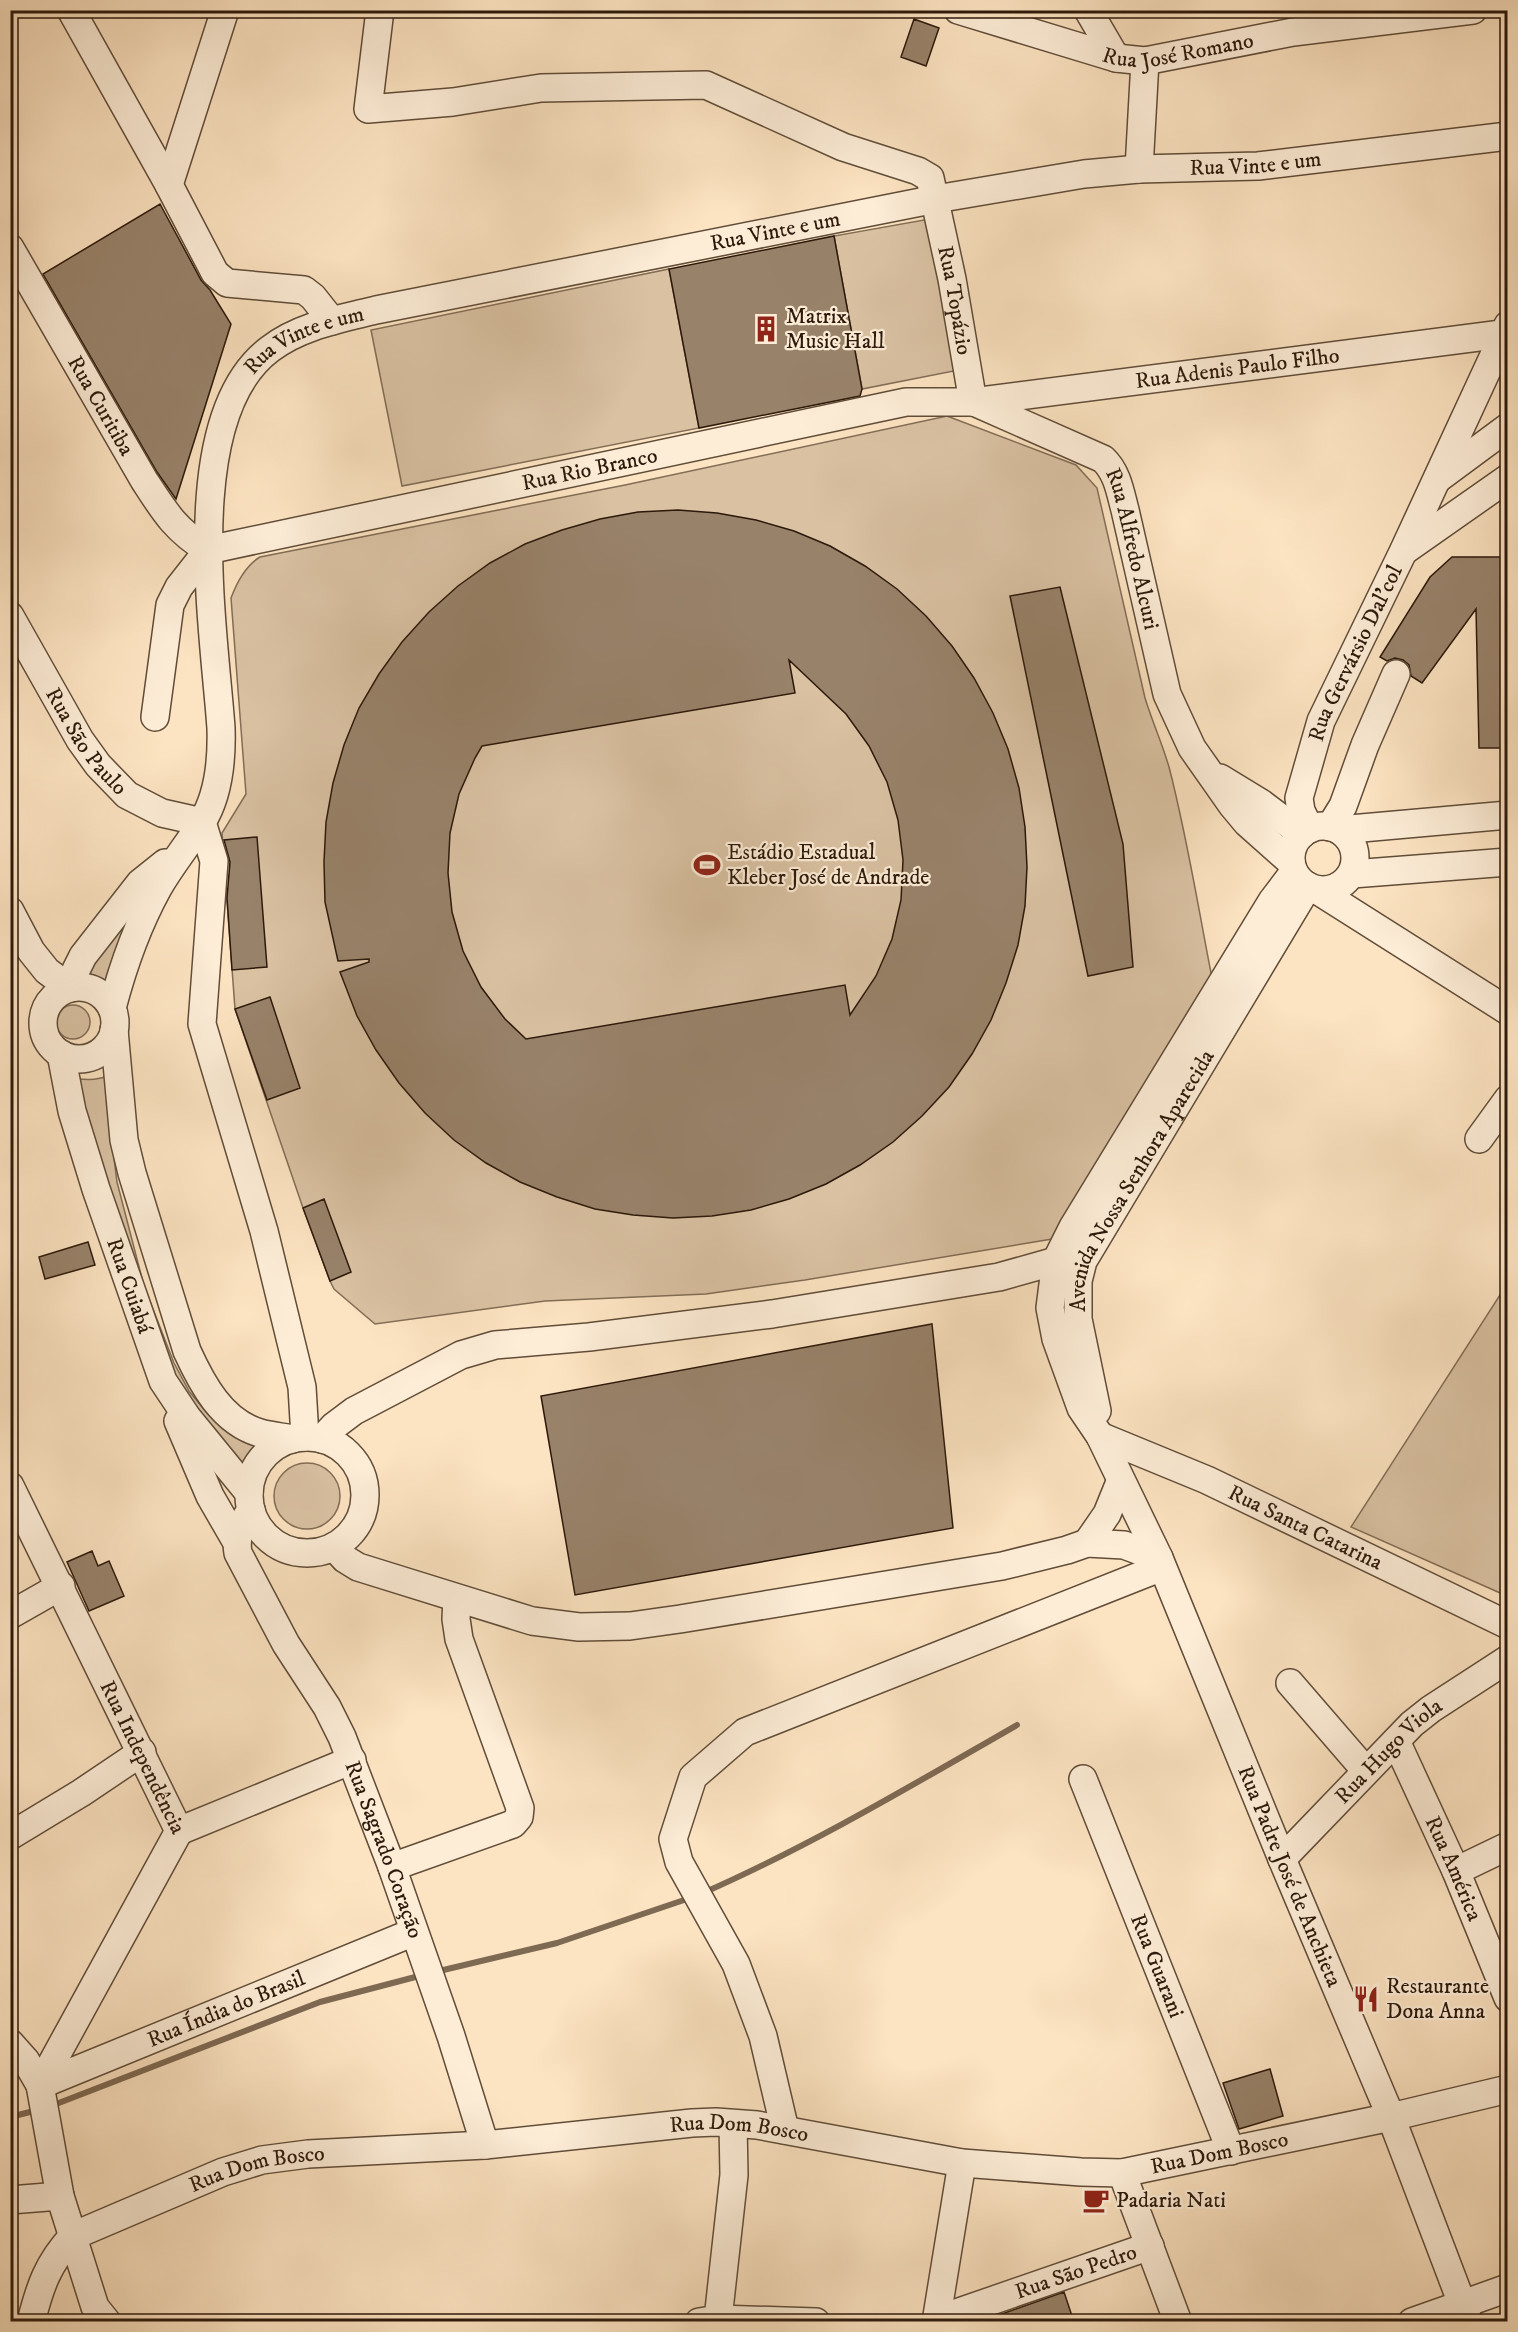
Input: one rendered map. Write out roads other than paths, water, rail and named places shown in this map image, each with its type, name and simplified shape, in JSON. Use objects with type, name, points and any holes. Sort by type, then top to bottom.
[{"type":"street","points":[[70,10],[169,185],[215,273],[226,283],[304,290],[313,297],[332,321]]},
{"type":"street","points":[[169,185],[225,10]]},
{"type":"street","name":"Rua Topázio","points":[[380,10],[368,109],[453,102],[541,88],[706,85],[843,147],[918,171],[930,178],[952,279],[973,402]]},
{"type":"street","name":"Rua José Romano","points":[[958,10],[1116,58],[1145,61],[1293,32],[1473,10]]},
{"type":"street","points":[[1088,10],[1116,58]]},
{"type":"street","points":[[1139,169],[1145,61]]},
{"type":"street","name":"Rua Vinte e um","points":[[182,848],[202,822],[211,804],[222,753],[208,549],[209,510],[220,429],[246,374],[269,349],[287,338],[332,321],[387,307],[936,199],[1084,174],[1139,169],[1258,166],[1508,136]]},
{"type":"street","name":"Rua Curitiba","points":[[10,248],[144,480],[174,524],[188,538],[208,549]]},
{"type":"street","name":"Rua Adenis Paulo Filho","points":[[973,402],[1505,329]]},
{"type":"street","name":"Rua Gervársio Dal'col","points":[[1320,830],[1301,811],[1299,798],[1320,721],[1403,552],[1505,329]]},
{"type":"street","name":"Rua Rio Branco","points":[[208,549],[906,402],[973,402]]},
{"type":"street","name":"Rua Alfredo Alcuri","points":[[973,402],[1103,459],[1110,465],[1123,501],[1167,694],[1192,747],[1247,823],[1303,877],[1508,1011]]},
{"type":"street","name":"Rua Gervársio Dal'col","points":[[1436,481],[1508,427]]},
{"type":"street","points":[[1403,552],[1508,478]]},
{"type":"street","points":[[155,717],[170,605],[179,587],[208,549]]},
{"type":"street","name":"Rua São Paulo","points":[[10,616],[80,741],[98,765],[127,795],[162,813],[202,822]]},
{"type":"street","points":[[1396,674],[1365,745],[1343,806],[1320,830],[1292,852],[1303,877],[1336,888],[1351,874],[1508,862]]},
{"type":"street","name":"Rua Alfredo Alcuri","points":[[1209,771],[1261,803],[1320,830]]},
{"type":"street","points":[[1320,830],[1508,815]]},
{"type":"street","points":[[202,822],[214,861],[202,1024],[264,1231],[302,1387],[307,1438]]},
{"type":"street","points":[[1320,830],[1352,844],[1355,854],[1351,874],[1365,905],[1385,931]]},
{"type":"street","points":[[72,987],[76,970],[83,956],[140,883],[182,848]]},
{"type":"street","points":[[113,1019],[105,998],[85,987],[72,987],[63,990],[50,1001],[44,1015],[43,1026],[52,1047],[71,1058],[93,1056],[110,1041],[121,971],[144,917],[182,848]]},
{"type":"street","name":"Avenida Nossa Senhora Aparecida","points":[[1100,1436],[1081,1408],[1056,1340],[1050,1308],[1056,1261],[1073,1227],[1272,902],[1303,877]]},
{"type":"street","name":"Avenida Nossa Senhora Aparecida","points":[[1100,1436],[1097,1405],[1081,1342],[1078,1319],[1078,1281],[1083,1261],[1303,877]]},
{"type":"street","points":[[10,911],[44,1015]]},
{"type":"street","points":[[23,948],[47,971],[72,987]]},
{"type":"street","name":"Rua Cuiabá","points":[[113,1019],[124,1140],[187,1351],[198,1375],[212,1397],[230,1416],[259,1432],[307,1438]]},
{"type":"street","name":"Rua Cuiabá","points":[[61,1054],[72,1111],[96,1189],[163,1380],[253,1511]]},
{"type":"street","points":[[1479,1139],[1508,1099]]},
{"type":"street","points":[[246,1572],[247,1553],[251,1542],[253,1475],[262,1459],[276,1446],[307,1438],[334,1426],[354,1411],[461,1355],[495,1345],[635,1332],[772,1314],[999,1277],[1056,1261]]},
{"type":"street","name":"Rua Sagrado Coração","points":[[163,1380],[177,1420],[210,1496],[236,1541],[246,1572],[286,1644],[327,1707],[352,1760],[451,2036],[485,2145]]},
{"type":"street","name":"Rua Padre José de Anchieta","points":[[1100,1436],[1160,1563],[1391,2117],[1466,2313]]},
{"type":"street","name":"Rua Santa Catarina","points":[[1100,1436],[1207,1480],[1508,1625]]},
{"type":"street","points":[[253,1511],[272,1541],[294,1552],[318,1553],[334,1547],[348,1537],[359,1523],[364,1506],[365,1489],[361,1472],[352,1457],[338,1446],[307,1438]]},
{"type":"street","points":[[1087,1543],[1107,1514],[1120,1482]]},
{"type":"street","name":"Rua Independência","points":[[10,1486],[61,1586],[179,1831],[40,2085]]},
{"type":"street","points":[[236,1541],[239,1530],[253,1511]]},
{"type":"street","points":[[334,1547],[345,1559],[358,1567],[532,1621],[579,1627],[630,1626],[1002,1566],[1087,1543],[1124,1545],[1160,1563]]},
{"type":"street","points":[[785,2130],[763,2036],[736,1964],[679,1862],[673,1839],[693,1777],[745,1732],[1160,1563]]},
{"type":"street","points":[[10,1615],[61,1586]]},
{"type":"street","points":[[392,1867],[513,1824],[519,1817],[520,1808],[459,1640],[456,1619],[457,1599]]},
{"type":"street","name":"Rua Hugo Viola","points":[[1282,1859],[1396,1741],[1431,1709],[1508,1659]]},
{"type":"street","points":[[1290,1683],[1366,1772]]},
{"type":"street","name":"Rua América","points":[[1396,1741],[1456,1871],[1508,1998]]},
{"type":"street","points":[[10,1836],[81,1793],[142,1752]]},
{"type":"street","points":[[179,1831],[352,1760]]},
{"type":"street","name":"Rua Guarani","points":[[1083,1779],[1231,2151]]},
{"type":"street","points":[[1456,1871],[1508,1846]]},
{"type":"street","name":"Rua Índia do Brasil","points":[[40,2085],[414,1932]]},
{"type":"street","points":[[10,2043],[26,2061],[40,2085],[60,2196],[95,2307],[107,2322]]},
{"type":"street","name":"Rua Dom Bosco","points":[[31,2322],[46,2273],[57,2253],[73,2236],[246,2163],[308,2154],[485,2145],[692,2123],[733,2124],[785,2130],[962,2163],[1122,2173],[1391,2117],[1508,2089]]},
{"type":"street","points":[[733,2124],[734,2175],[708,2320],[816,2322]]},
{"type":"street","points":[[936,2321],[962,2163]]},
{"type":"street","points":[[1122,2173],[1178,2322]]},
{"type":"street","points":[[10,2200],[60,2196]]},
{"type":"street","name":"Rua São Pedro","points":[[936,2321],[1150,2246]]},
{"type":"street","points":[[1412,2322],[1466,2313],[1508,2288]]},
{"type":"waterway","points":[[703,1893],[784,1855],[1017,1725]]},
{"type":"waterway","points":[[435,1972],[557,1943],[690,1898]]},
{"type":"waterway","points":[[51,2106],[320,2002],[423,1975]]},
{"type":"waterway","points":[[10,2117],[38,2110]]},
{"type":"place","name":"Matrix Music Hall","points":[[766,329]]},
{"type":"place","name":"Estádio Estadual Kleber José de Andrade","points":[[707,865]]},
{"type":"place","name":"Restaurante Dona Anna","points":[[1366,1999]]},
{"type":"place","name":"Padaria Nati","points":[[1096,2200]]}]
